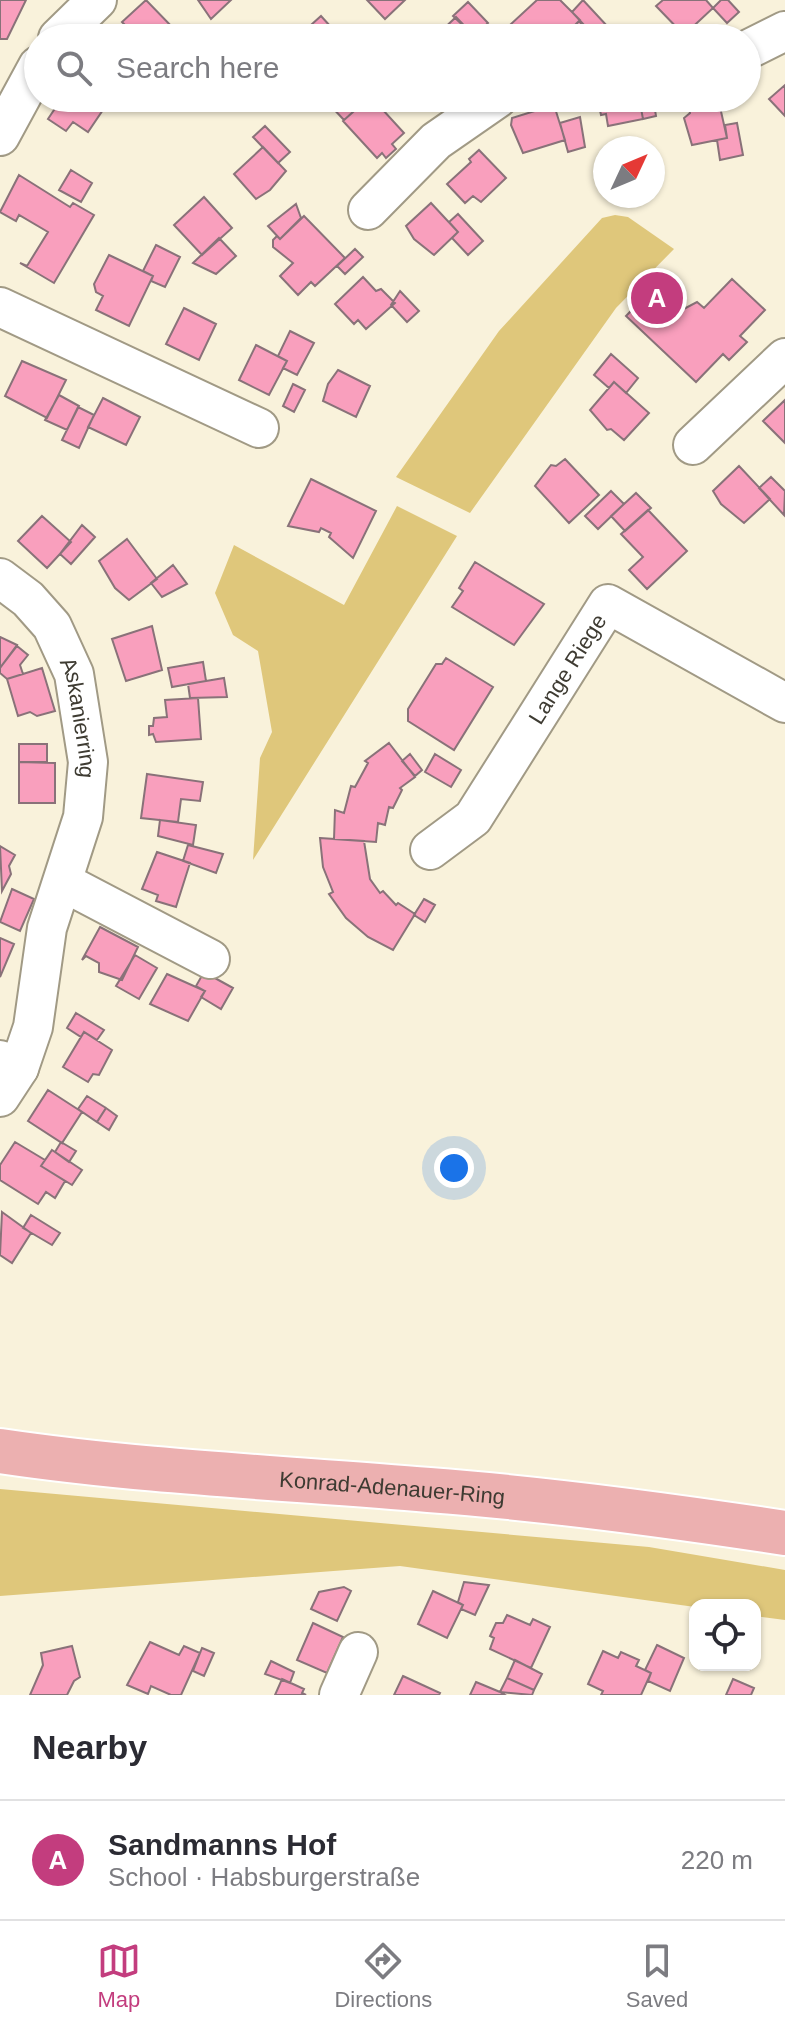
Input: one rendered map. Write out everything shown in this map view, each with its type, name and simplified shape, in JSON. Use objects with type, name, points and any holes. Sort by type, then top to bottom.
[{"type":"main road","name":"Konrad-Adenauer-Ring","points":[[0,1451],[89,1464],[434,1490],[656,1513],[785,1533]]},
{"type":"street","points":[[72,24],[97,0]]},
{"type":"street","points":[[761,43],[785,31],[776,0]]},
{"type":"street","points":[[0,136],[24,92]]},
{"type":"street","points":[[368,210],[436,141],[478,112]]},
{"type":"street","points":[[0,307],[259,428]]},
{"type":"street","points":[[693,445],[785,358]]},
{"type":"street","name":"Askanierring","points":[[0,578],[28,599],[52,626],[74,674],[88,762],[83,817],[47,928],[33,1027],[6,1075]]},
{"type":"street","name":"Lange Riege","points":[[430,850],[473,818],[608,604],[785,703]]},
{"type":"street","points":[[63,882],[210,959]]},
{"type":"street","points":[[339,1695],[358,1652]]},
{"type":"shaded area","points":[[615,215],[628,217],[674,249],[616,308],[470,513],[396,477],[499,331],[602,218]]},
{"type":"shaded area","points":[[397,506],[457,536],[253,860],[260,758],[272,732],[258,651],[233,635],[215,593],[234,545],[344,605]]},
{"type":"shaded area","points":[[0,1489],[649,1547],[785,1570],[785,1620],[761,1617],[761,1599],[689,1599],[689,1606],[400,1566],[0,1596]]},
{"type":"building","points":[[0,0],[26,0],[7,39],[0,39]]},
{"type":"building","points":[[146,0],[169,24],[124,24],[122,22]]},
{"type":"building","points":[[198,0],[231,0],[211,19]]},
{"type":"building","points":[[367,0],[405,0],[385,19]]},
{"type":"building","points":[[537,0],[560,0],[580,20],[576,24],[511,24]]},
{"type":"building","points":[[583,0],[605,24],[583,24],[572,12]]},
{"type":"building","points":[[663,0],[706,0],[713,8],[696,24],[673,24],[656,6]]},
{"type":"building","points":[[721,0],[728,0],[739,12],[727,23],[713,8]]},
{"type":"building","points":[[468,2],[488,23],[461,24],[453,16]]},
{"type":"building","points":[[321,16],[328,24],[312,24]]},
{"type":"building","points":[[456,17],[463,24],[449,24]]},
{"type":"building","points":[[785,85],[785,116],[769,99]]},
{"type":"building","points":[[53,112],[102,112],[88,132],[73,122],[66,131],[48,119]]},
{"type":"building","points":[[336,112],[353,112],[344,120]]},
{"type":"building","points":[[353,112],[385,112],[404,133],[392,144],[396,149],[386,158],[382,153],[377,158],[343,121]]},
{"type":"building","points":[[531,112],[556,112],[565,140],[523,153],[511,125],[512,118]]},
{"type":"building","points":[[600,112],[642,112],[643,119],[608,126],[606,114],[601,115]]},
{"type":"building","points":[[642,112],[655,112],[656,116],[643,119]]},
{"type":"building","points":[[721,112],[727,138],[692,145],[684,118],[690,113]]},
{"type":"building","points":[[580,117],[585,147],[568,152],[560,123]]},
{"type":"building","points":[[737,123],[743,155],[720,160],[717,140],[727,138],[725,125]]},
{"type":"building","points":[[265,126],[290,152],[278,163],[253,137]]},
{"type":"building","points":[[263,147],[286,171],[270,190],[256,199],[234,174]]},
{"type":"building","points":[[479,150],[506,178],[481,202],[473,196],[465,203],[447,184]]},
{"type":"building","points":[[71,170],[92,183],[81,202],[59,190]]},
{"type":"building","points":[[19,175],[70,207],[73,203],[94,215],[54,283],[20,263],[27,266],[48,232],[19,215],[16,221],[0,212]]},
{"type":"building","points":[[204,197],[232,228],[202,255],[174,225]]},
{"type":"building","points":[[431,203],[458,232],[434,255],[414,239],[406,226]]},
{"type":"building","points":[[296,204],[301,218],[280,239],[268,226]]},
{"type":"building","points":[[458,214],[483,241],[468,255],[452,238],[458,232],[449,222]]},
{"type":"building","points":[[304,216],[345,258],[315,286],[311,282],[298,295],[280,276],[293,263],[273,247],[273,240],[277,236],[280,239]]},
{"type":"building","points":[[219,238],[236,256],[216,274],[193,263]]},
{"type":"building","points":[[156,245],[180,257],[165,287],[151,281],[153,276],[143,271]]},
{"type":"building","points":[[355,249],[363,257],[345,274],[337,266]]},
{"type":"building","points":[[109,255],[153,276],[129,326],[96,310],[103,296],[96,292],[94,284]]},
{"type":"building","points":[[363,277],[376,291],[381,289],[395,303],[366,329],[358,320],[354,324],[335,304]]},
{"type":"building","points":[[732,279],[765,310],[740,336],[747,342],[729,360],[723,354],[696,382],[626,316],[656,285],[682,310],[697,302],[704,308]]},
{"type":"building","points":[[400,291],[419,311],[407,322],[391,305]]},
{"type":"building","points":[[184,308],[216,324],[199,360],[166,344]]},
{"type":"building","points":[[290,331],[314,343],[297,375],[283,368],[287,361],[278,356]]},
{"type":"building","points":[[256,345],[287,361],[269,395],[239,380]]},
{"type":"building","points":[[611,354],[638,378],[626,393],[614,382],[609,388],[594,375]]},
{"type":"building","points":[[22,361],[66,380],[47,418],[5,396]]},
{"type":"building","points":[[338,370],[370,386],[356,417],[323,401],[328,384]]},
{"type":"building","points":[[614,382],[649,413],[624,440],[611,429],[607,430],[590,410]]},
{"type":"building","points":[[293,384],[305,390],[294,412],[283,406]]},
{"type":"building","points":[[59,395],[79,406],[67,430],[45,420]]},
{"type":"building","points":[[103,398],[140,417],[126,445],[88,427]]},
{"type":"building","points":[[785,400],[785,443],[763,421]]},
{"type":"building","points":[[78,407],[94,415],[79,448],[62,440]]},
{"type":"building","points":[[565,459],[599,495],[569,523],[535,486],[551,465],[556,466]]},
{"type":"building","points":[[739,466],[770,499],[744,523],[721,504],[713,491]]},
{"type":"building","points":[[771,477],[785,491],[784,515],[759,488]]},
{"type":"building","points":[[311,479],[376,511],[353,558],[329,537],[331,533],[321,528],[319,532],[288,526]]},
{"type":"building","points":[[611,491],[624,504],[598,529],[585,516]]},
{"type":"building","points":[[636,493],[651,508],[625,531],[611,516]]},
{"type":"building","points":[[648,510],[687,551],[647,589],[629,570],[643,557],[621,534]]},
{"type":"building","points":[[42,516],[71,542],[47,568],[18,541]]},
{"type":"building","points":[[82,525],[95,537],[71,564],[60,554]]},
{"type":"building","points":[[127,539],[157,579],[129,600],[115,588],[99,561]]},
{"type":"building","points":[[475,562],[544,604],[514,645],[452,607],[463,591],[459,588]]},
{"type":"building","points":[[173,565],[187,584],[162,597],[151,583]]},
{"type":"building","points":[[152,626],[162,670],[126,681],[112,639]]},
{"type":"building","points":[[0,637],[17,645],[0,668]]},
{"type":"building","points":[[17,646],[28,655],[20,665],[23,674],[7,679],[0,673],[0,668]]},
{"type":"building","points":[[446,658],[493,687],[454,750],[408,721],[408,709],[436,664],[442,664]]},
{"type":"building","points":[[203,662],[206,681],[172,687],[168,668]]},
{"type":"building","points":[[42,668],[55,711],[37,716],[30,712],[18,716],[7,679]]},
{"type":"building","points":[[224,678],[227,697],[190,698],[188,684]]},
{"type":"building","points":[[198,698],[201,739],[156,742],[153,734],[149,735],[149,726],[153,726],[154,718],[167,717],[165,700]]},
{"type":"building","points":[[389,743],[415,777],[400,788],[402,790],[393,808],[389,807],[385,825],[378,823],[376,842],[334,839],[335,810],[344,813],[351,786],[355,787],[368,763],[365,761]]},
{"type":"building","points":[[19,744],[47,744],[47,762],[19,762]]},
{"type":"building","points":[[410,754],[422,770],[415,776],[402,761]]},
{"type":"building","points":[[435,754],[461,770],[451,787],[425,772]]},
{"type":"building","points":[[19,762],[55,763],[55,803],[19,803]]},
{"type":"building","points":[[147,774],[203,782],[200,801],[181,799],[178,822],[141,818]]},
{"type":"building","points":[[160,820],[196,825],[193,845],[158,836]]},
{"type":"building","points":[[320,838],[364,841],[370,879],[380,893],[383,891],[396,905],[398,903],[415,914],[393,950],[368,937],[346,918],[329,894],[333,892],[323,867]]},
{"type":"building","points":[[188,845],[223,854],[216,873],[183,861]]},
{"type":"building","points":[[0,846],[15,855],[9,866],[11,874],[2,891]]},
{"type":"building","points":[[157,852],[190,863],[176,907],[156,901],[158,895],[142,889]]},
{"type":"building","points":[[12,889],[34,899],[20,931],[0,922]]},
{"type":"building","points":[[424,899],[435,905],[425,922],[414,915]]},
{"type":"building","points":[[100,927],[138,947],[122,980],[99,972],[99,963],[86,956],[82,960]]},
{"type":"building","points":[[0,938],[14,944],[0,977]]},
{"type":"building","points":[[135,955],[157,968],[139,999],[116,986]]},
{"type":"building","points":[[204,972],[233,988],[221,1009],[201,997],[205,991],[196,986]]},
{"type":"building","points":[[167,974],[205,991],[188,1021],[150,1004]]},
{"type":"building","points":[[76,1013],[104,1030],[97,1040],[84,1032],[81,1037],[67,1028]]},
{"type":"building","points":[[84,1032],[112,1050],[99,1075],[93,1074],[88,1082],[63,1067]]},
{"type":"building","points":[[48,1090],[82,1112],[62,1143],[28,1121]]},
{"type":"building","points":[[87,1096],[106,1108],[97,1122],[78,1109]]},
{"type":"building","points":[[106,1108],[117,1116],[109,1130],[97,1122]]},
{"type":"building","points":[[15,1142],[45,1160],[41,1166],[65,1181],[55,1198],[46,1192],[38,1204],[0,1180],[0,1165]]},
{"type":"building","points":[[61,1142],[76,1151],[69,1162],[55,1152]]},
{"type":"building","points":[[52,1150],[82,1170],[72,1185],[41,1166]]},
{"type":"building","points":[[2,1212],[31,1233],[12,1263],[0,1255]]},
{"type":"building","points":[[31,1215],[60,1233],[52,1245],[23,1228]]},
{"type":"building","points":[[464,1582],[489,1585],[475,1615],[461,1609],[463,1605],[458,1602]]},
{"type":"building","points":[[344,1587],[351,1591],[337,1621],[311,1609],[319,1592]]},
{"type":"building","points":[[433,1591],[463,1605],[447,1638],[418,1624]]},
{"type":"building","points":[[507,1615],[530,1625],[533,1619],[550,1627],[531,1668],[490,1649],[494,1638],[490,1636],[496,1623],[503,1623]]},
{"type":"building","points":[[313,1623],[343,1637],[327,1673],[297,1660]]},
{"type":"building","points":[[150,1642],[179,1655],[184,1646],[200,1653],[181,1695],[171,1695],[151,1686],[148,1694],[127,1685]]},
{"type":"building","points":[[657,1645],[684,1658],[670,1691],[648,1681],[651,1673],[645,1670]]},
{"type":"building","points":[[72,1646],[80,1677],[74,1681],[67,1695],[30,1695],[43,1665],[41,1653]]},
{"type":"building","points":[[202,1648],[214,1653],[204,1676],[193,1671]]},
{"type":"building","points":[[603,1651],[618,1658],[621,1652],[639,1660],[636,1666],[651,1673],[641,1695],[601,1695],[603,1691],[588,1684]]},
{"type":"building","points":[[515,1660],[542,1674],[534,1690],[507,1678]]},
{"type":"building","points":[[271,1661],[294,1672],[290,1683],[265,1674]]},
{"type":"building","points":[[403,1676],[440,1693],[394,1695]]},
{"type":"building","points":[[507,1678],[534,1690],[532,1695],[500,1692]]},
{"type":"building","points":[[282,1679],[304,1689],[302,1693],[306,1695],[275,1695]]},
{"type":"building","points":[[733,1679],[754,1688],[751,1695],[726,1695]]},
{"type":"building","points":[[476,1682],[500,1692],[505,1695],[470,1695]]},
{"type":"place","name":"Sandmanns Hof","points":[[657,298]]}]
